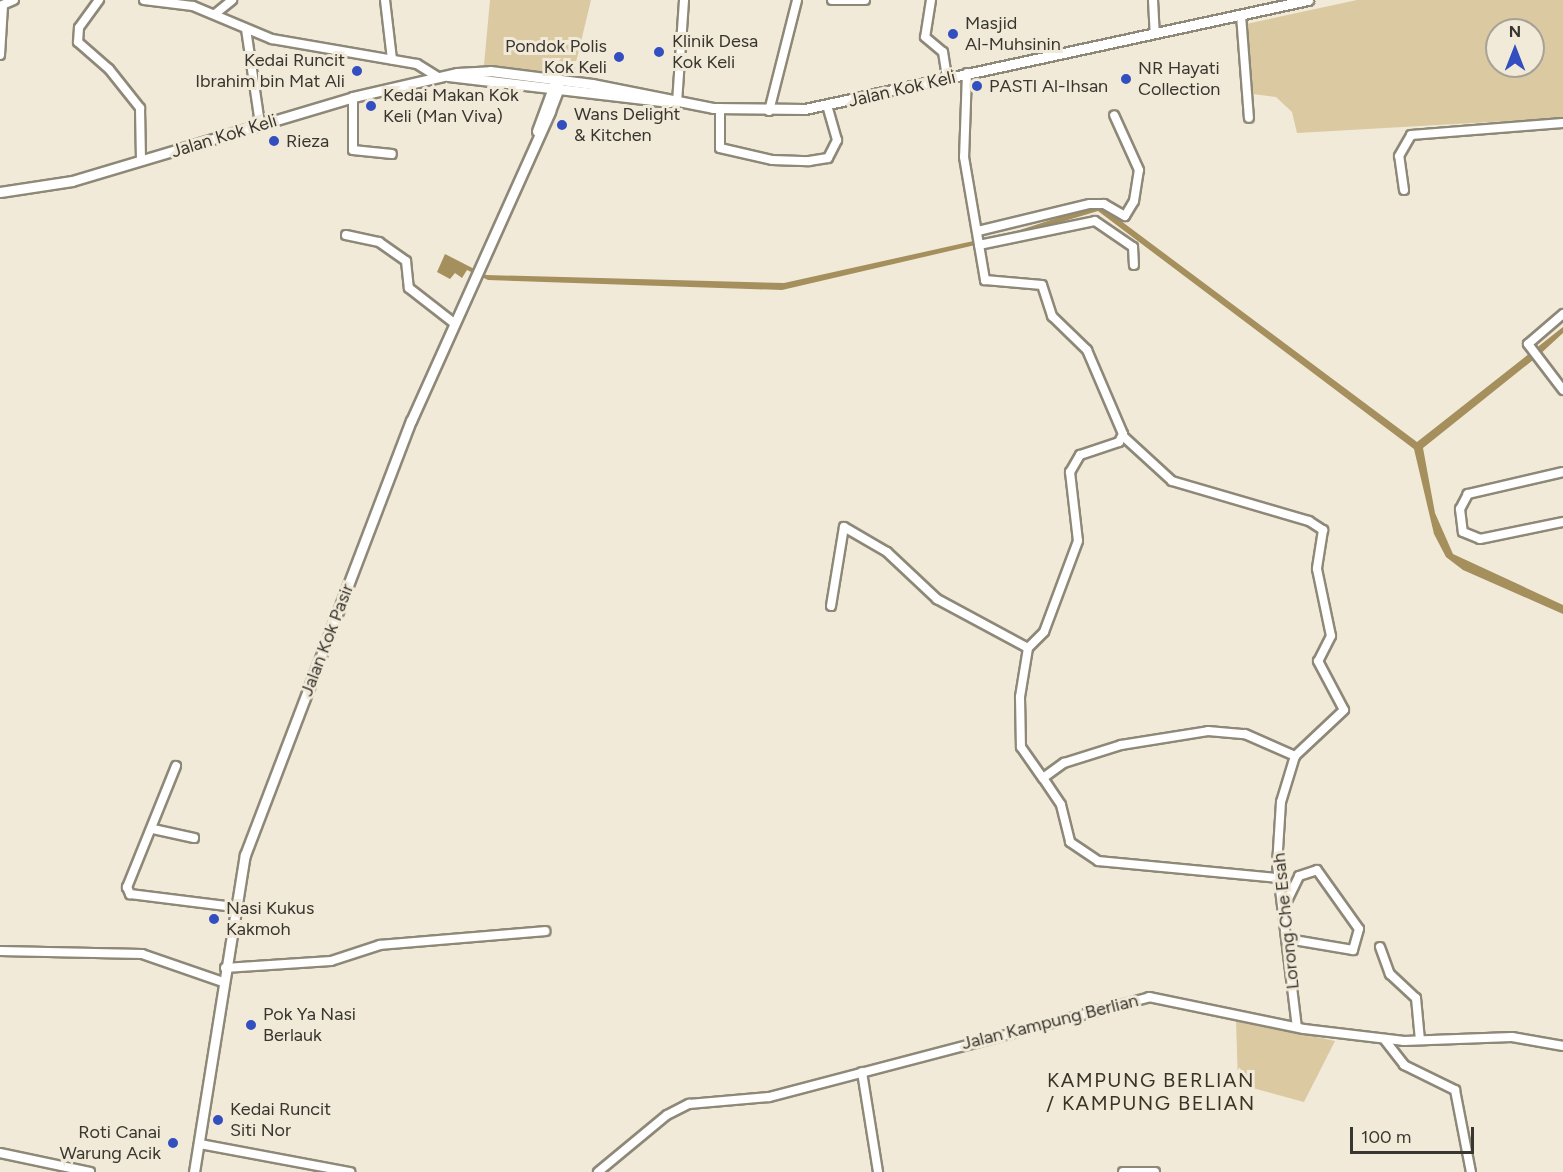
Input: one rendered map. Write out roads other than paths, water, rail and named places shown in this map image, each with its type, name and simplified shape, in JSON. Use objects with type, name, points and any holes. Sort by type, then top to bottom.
[{"type":"street","points":[[0,55],[1,6],[14,0]]},
{"type":"street","points":[[99,0],[79,28],[78,42],[110,69],[140,108],[141,161]]},
{"type":"street","points":[[144,0],[215,14],[246,29],[297,45],[427,67],[443,77]]},
{"type":"street","points":[[215,14],[232,0]]},
{"type":"street","points":[[385,0],[392,60]]},
{"type":"street","points":[[673,102],[684,0]]},
{"type":"street","points":[[769,111],[797,0]]},
{"type":"street","points":[[832,0],[865,0]]},
{"type":"street","points":[[932,0],[925,37],[943,52],[947,78]]},
{"type":"street","points":[[1153,0],[1155,34]]},
{"type":"street","name":"Jalan Kok Keli","points":[[443,77],[528,83],[720,108],[769,111],[827,106],[1308,0]]},
{"type":"street","points":[[1241,15],[1249,118]]},
{"type":"street","points":[[246,29],[260,124]]},
{"type":"street","points":[[521,74],[554,86],[592,84]]},
{"type":"street","name":"Jalan Kok Keli","points":[[0,192],[62,183],[353,97],[443,77],[521,74],[592,84],[673,102]]},
{"type":"street","points":[[967,74],[963,149],[979,244],[989,282],[1042,285],[1052,316],[1087,350],[1124,437],[1075,461],[1069,486],[1078,541],[1044,632],[1028,648],[1018,728],[1021,747],[1061,805],[1070,842],[1098,861],[1279,878]]},
{"type":"street","points":[[528,83],[540,95],[545,111],[578,90]]},
{"type":"street","name":"Jalan Kok Pasir","points":[[194,1172],[234,907],[267,795],[454,323],[537,131],[554,86]]},
{"type":"street","points":[[353,97],[353,150],[392,154]]},
{"type":"street","points":[[720,108],[720,148],[772,160],[809,161],[828,158],[837,140],[827,106]]},
{"type":"street","points":[[978,231],[1090,204],[1104,204],[1125,216],[1134,201],[1139,170],[1114,116]]},
{"type":"street","points":[[1404,190],[1399,156],[1411,135],[1563,123]]},
{"type":"street","points":[[979,244],[1095,221],[1133,247],[1134,265]]},
{"type":"street","points":[[346,235],[379,242],[406,261],[409,288],[454,323]]},
{"type":"street","points":[[1563,314],[1528,344],[1563,390]]},
{"type":"street","name":"Lorong Che Esah","points":[[1124,437],[1172,481],[1318,524],[1323,530],[1318,586],[1331,636],[1318,661],[1344,710],[1295,756],[1281,802],[1279,878],[1297,1027]]},
{"type":"street","points":[[1563,472],[1468,494],[1460,509],[1463,532],[1480,539],[1563,522]]},
{"type":"street","points":[[831,606],[844,527],[887,552],[937,599],[1028,648]]},
{"type":"street","points":[[1043,778],[1064,763],[1121,745],[1208,731],[1245,734],[1295,756]]},
{"type":"street","points":[[176,766],[153,828],[130,877],[130,894],[234,907]]},
{"type":"street","points":[[153,828],[194,838]]},
{"type":"street","points":[[1284,909],[1299,876],[1317,870],[1359,929],[1353,950],[1287,939]]},
{"type":"street","points":[[225,968],[331,961],[380,945],[545,931]]},
{"type":"street","points":[[1380,947],[1390,974],[1416,998],[1420,1040]]},
{"type":"street","points":[[0,951],[50,956],[135,953],[223,982]]},
{"type":"street","name":"Jalan Kampung Berlian","points":[[598,1172],[667,1114],[689,1104],[769,1097],[1149,997],[1297,1027],[1384,1039],[1512,1037],[1563,1046]]},
{"type":"street","points":[[1384,1039],[1399,1061],[1455,1089],[1472,1172]]},
{"type":"street","points":[[862,1072],[878,1172]]},
{"type":"street","points":[[200,1144],[350,1172]]},
{"type":"street","points":[[0,1153],[90,1172]]},
{"type":"street","points":[[1123,1172],[1155,1172]]},
{"type":"place","name":"Masjid Al-Muhsinin","points":[[953,34]]},
{"type":"place","name":"Klinik Desa Kok Keli","points":[[659,52]]},
{"type":"place","name":"Pondok Polis Kok Keli","points":[[619,57]]},
{"type":"place","name":"Kedai Runcit Ibrahim bin Mat Ali","points":[[357,71]]},
{"type":"place","name":"NR Hayati Collection","points":[[1126,79]]},
{"type":"place","name":"PASTI Al-Ihsan","points":[[977,86]]},
{"type":"place","name":"Kedai Makan Kok Keli (Man Viva)","points":[[371,106]]},
{"type":"place","name":"Wans Delight & Kitchen","points":[[562,125]]},
{"type":"place","name":"Rieza","points":[[274,141]]},
{"type":"place","name":"Nasi Kukus Kakmoh","points":[[214,919]]},
{"type":"place","name":"Pok Ya Nasi Berlauk","points":[[251,1025]]},
{"type":"place","name":"Kedai Runcit Siti Nor","points":[[218,1120]]},
{"type":"place","name":"Roti Canai Warung Acik","points":[[173,1143]]},
{"type":"district","name":"KAMPUNG BERLIAN / KAMPUNG BELIAN","points":[[1151,1092]]}]
